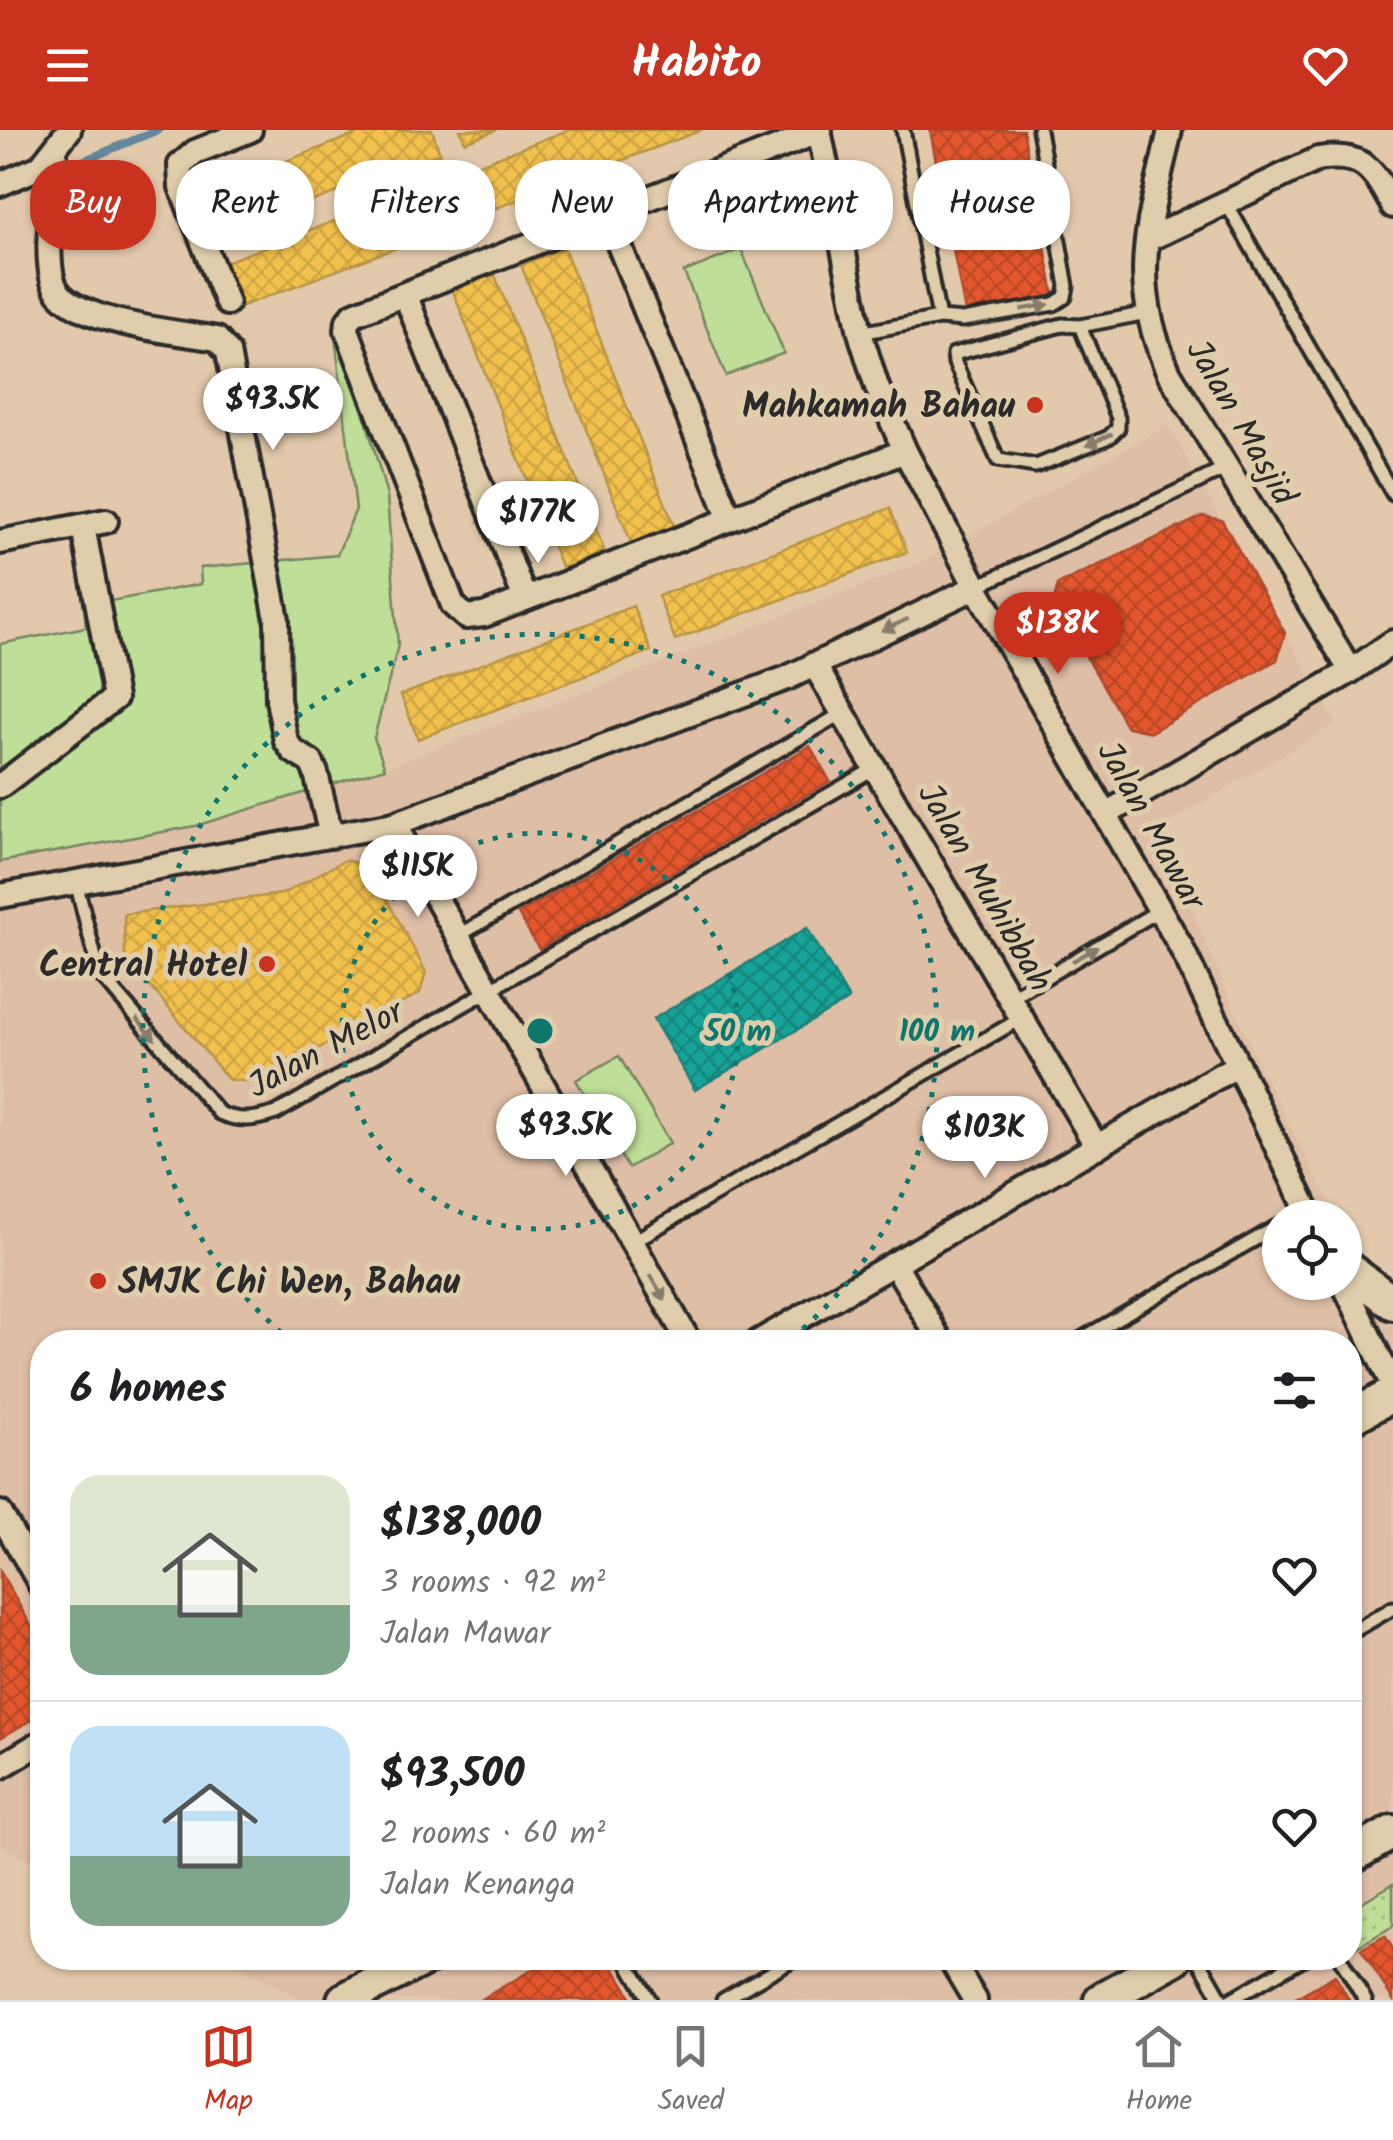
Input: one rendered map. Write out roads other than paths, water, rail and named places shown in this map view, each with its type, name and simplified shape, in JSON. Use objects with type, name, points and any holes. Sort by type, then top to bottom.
[{"type":"main road","points":[[1362,1280],[1393,1303]]},
{"type":"main road","points":[[1362,1411],[1393,1394]]},
{"type":"main road","points":[[1362,1849],[1393,1832]]},
{"type":"main road","points":[[344,2000],[408,1970]]},
{"type":"main road","points":[[1117,1996],[1157,1970]]},
{"type":"street","points":[[68,130],[55,156],[51,258],[54,285],[66,302],[87,314],[218,339],[228,352],[277,620],[278,700],[286,742],[316,772],[331,836]]},
{"type":"street","points":[[227,303],[181,187],[180,165],[195,152],[250,130]]},
{"type":"street","points":[[648,195],[762,141],[820,130]]},
{"type":"street","name":"Jalan Mawar","points":[[820,130],[860,333],[876,388],[976,587],[1160,910],[1238,1066],[1297,1200]]},
{"type":"street","name":"Jalan Masjid","points":[[1170,130],[1147,240],[1143,287],[1147,313],[1168,372],[1350,671]]},
{"type":"street","points":[[0,184],[55,156]]},
{"type":"street","points":[[1147,240],[1299,165],[1337,156],[1355,159],[1368,167],[1393,206]]},
{"type":"street","points":[[518,250],[354,314],[348,321],[347,330],[458,613],[475,617],[905,451]]},
{"type":"street","points":[[621,250],[730,519]]},
{"type":"street","points":[[405,294],[525,598]]},
{"type":"street","points":[[0,542],[106,521]]},
{"type":"street","points":[[0,786],[115,698],[82,526]]},
{"type":"street","points":[[0,896],[394,824],[788,678],[976,587]]},
{"type":"street","points":[[1106,814],[1393,642]]},
{"type":"street","name":"Jalan Muhibbah","points":[[814,664],[1097,1146]]},
{"type":"street","points":[[394,824],[682,1330]]},
{"type":"street","points":[[779,1330],[1238,1066]]},
{"type":"street","points":[[894,1264],[934,1330]]},
{"type":"street","points":[[1352,1300],[1393,1386]]},
{"type":"street","points":[[0,1513],[30,1566]]},
{"type":"street","points":[[0,1766],[30,1749]]},
{"type":"street","points":[[957,1970],[975,2000]]},
{"type":"lane","points":[[904,130],[939,318]]},
{"type":"lane","points":[[860,333],[939,318],[963,320],[1054,304],[1065,297],[1067,286],[1039,130]]},
{"type":"lane","points":[[1226,202],[1393,494]]},
{"type":"lane","points":[[1080,326],[1118,418],[1118,428],[1109,437],[1036,466],[998,460],[954,354],[1062,325],[1080,326],[1147,313]]},
{"type":"lane","points":[[976,587],[1227,468]]},
{"type":"lane","points":[[458,936],[843,713]]},
{"type":"lane","name":"Jalan Melor","points":[[76,882],[98,973],[206,1102],[236,1120],[256,1120],[276,1113],[875,768]]},
{"type":"lane","points":[[632,1242],[1016,1008],[1160,910]]},
{"type":"lane","points":[[1097,1330],[1262,1235]]},
{"type":"lane","points":[[1362,1626],[1393,1608]]},
{"type":"lane","points":[[632,1970],[650,2000]]},
{"type":"lane","points":[[722,2000],[774,1970]]},
{"type":"lane","points":[[1205,1970],[1222,2000]]},
{"type":"lane","points":[[1230,2000],[1283,1970]]},
{"type":"lane","points":[[1347,1970],[1365,2000]]},
{"type":"waterway","points":[[85,160],[158,130]]},
{"type":"place","name":"Mahkamah Bahau","points":[[1035,405]]},
{"type":"place","name":"Central Hotel","points":[[267,964]]},
{"type":"place","name":"SMJK Chi Wen, Bahau","points":[[98,1281]]}]
